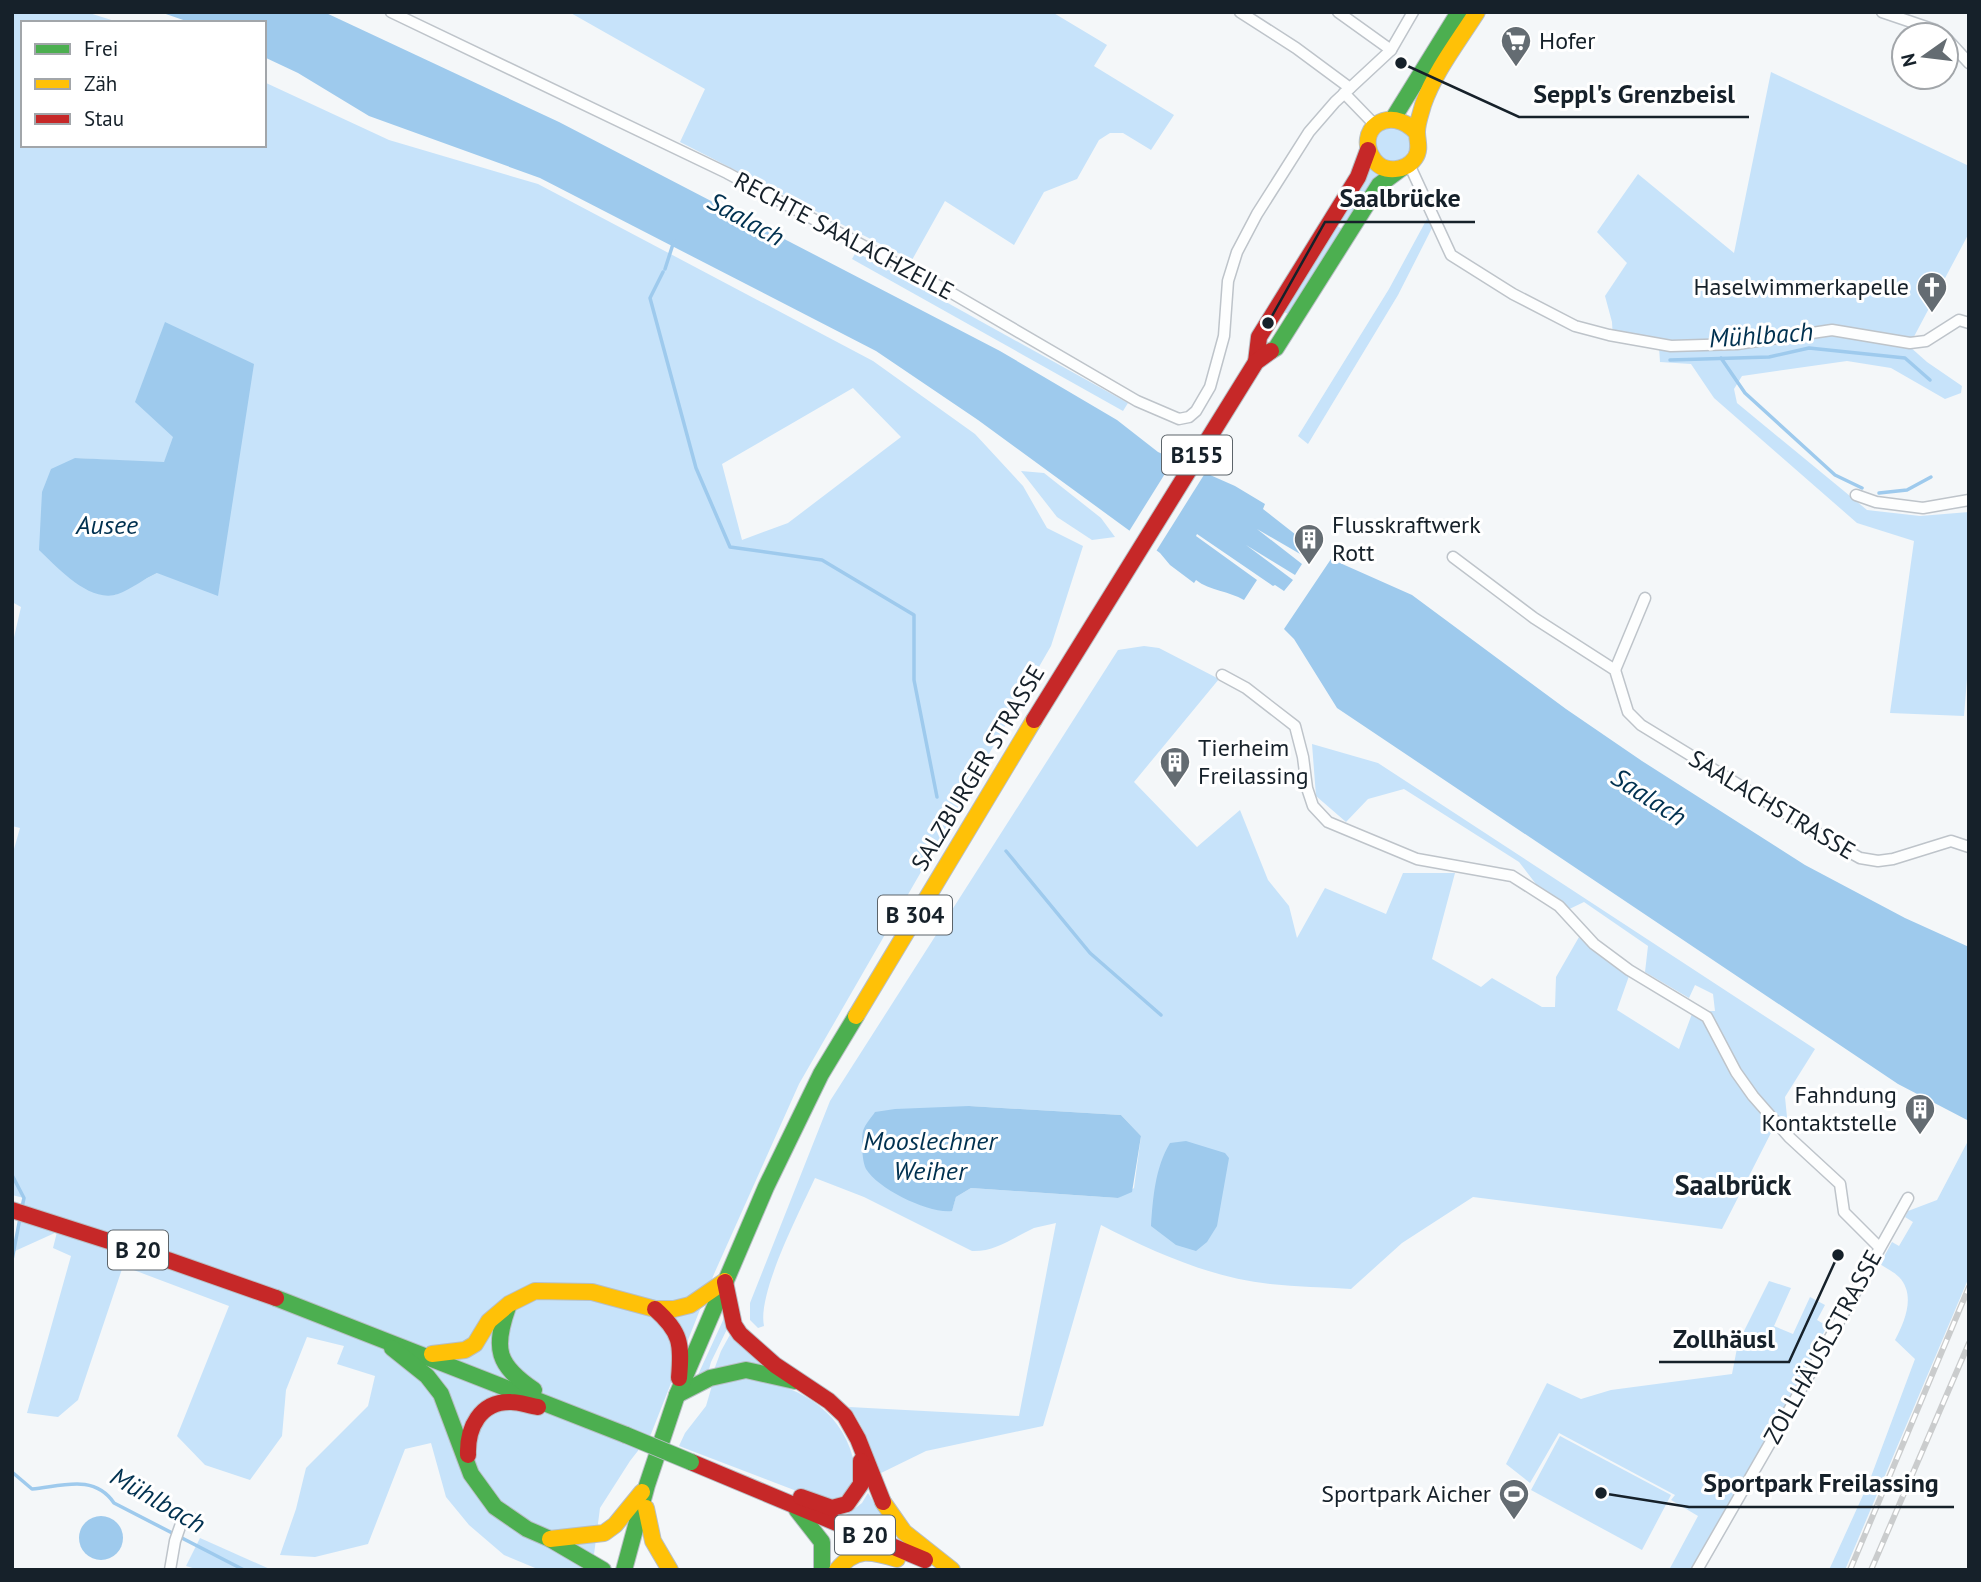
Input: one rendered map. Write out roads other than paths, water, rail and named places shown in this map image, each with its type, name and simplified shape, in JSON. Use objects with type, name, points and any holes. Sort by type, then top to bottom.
[{"type":"main road","points":[[1394,117],[1459,12]]},
{"type":"main road","points":[[1417,133],[1408,122],[1394,117],[1387,118],[1375,125],[1368,137],[1368,150],[1378,164],[1385,168],[1406,166],[1419,148],[1417,133],[1421,112],[1432,83],[1476,12]]},
{"type":"main road","name":"B155","points":[[1256,362],[1259,337],[1358,177],[1368,150]]},
{"type":"main road","name":"B155","points":[[1166,505],[1256,362],[1276,348],[1379,185],[1406,166]]},
{"type":"main road","name":"SALZBURGER STRASSE","points":[[724,1281],[821,1074],[938,876],[1166,505]]},
{"type":"main road","name":"B 20","points":[[12,1210],[150,1254],[340,1321],[626,1435],[941,1567]]},
{"type":"main road","points":[[426,1355],[465,1350],[475,1344],[489,1321],[509,1304],[535,1291],[592,1292],[654,1310],[674,1309],[690,1305],[724,1281],[736,1329],[748,1342],[839,1410],[852,1426],[873,1482],[889,1515],[910,1541],[941,1567]]},
{"type":"main road","name":"B 304","points":[[625,1570],[648,1485],[677,1395],[724,1281]]},
{"type":"main road","points":[[509,1304],[498,1339],[505,1366],[514,1378],[572,1413]]},
{"type":"main road","points":[[654,1310],[670,1322],[682,1345],[677,1395]]},
{"type":"main road","points":[[376,1335],[427,1376],[441,1394],[471,1474],[502,1513],[603,1570]]},
{"type":"main road","points":[[677,1395],[710,1378],[746,1370],[798,1381]]},
{"type":"main road","points":[[471,1474],[468,1437],[472,1423],[485,1409],[496,1403],[510,1402],[572,1413]]},
{"type":"main road","points":[[741,1483],[779,1488],[825,1506],[843,1506],[854,1497],[862,1479],[859,1441]]},
{"type":"main road","points":[[550,1539],[604,1533],[615,1525],[648,1485]]},
{"type":"main road","points":[[648,1485],[647,1524],[653,1545],[670,1570]]},
{"type":"main road","points":[[793,1506],[822,1542],[822,1570]]},
{"type":"main road","points":[[837,1570],[845,1560],[863,1552],[941,1567]]},
{"type":"street","name":"RECHTE SAALACHZEILE","points":[[391,12],[727,173],[950,292],[1137,401],[1179,419],[1189,417],[1196,411],[1210,387],[1224,336],[1228,281],[1237,252],[1257,214],[1309,132],[1347,90],[1391,50],[1413,12]]},
{"type":"street","points":[[1240,12],[1296,48],[1347,90],[1375,125]]},
{"type":"street","points":[[1338,12],[1391,50]]},
{"type":"street","points":[[1882,12],[1910,21]]},
{"type":"street","points":[[1406,166],[1451,255],[1513,293],[1575,326],[1671,346],[1737,344],[1832,330],[1910,343],[1926,341],[1959,320],[1969,323]]},
{"type":"street","points":[[1856,495],[1876,502],[1923,508],[1969,500]]},
{"type":"street","points":[[1453,557],[1543,624],[1615,670],[1645,598]]},
{"type":"street","name":"SAALACHSTRASSE","points":[[1615,670],[1628,712],[1641,725],[1860,858],[1878,861],[1893,859],[1951,841],[1969,847]]},
{"type":"street","points":[[1222,675],[1246,688],[1295,726],[1313,806],[1328,822],[1417,859],[1512,876],[1559,906],[1602,951],[1707,1017],[1736,1072],[1753,1096],[1789,1137],[1840,1184],[1844,1212],[1879,1247]]},
{"type":"street","name":"ZOLLHÄUSLSTRASSE","points":[[1696,1570],[1908,1198]]},
{"type":"street","points":[[170,1570],[179,1526],[183,1518],[193,1519]]},
{"type":"water","points":[[160,12],[324,12],[559,122],[1000,351],[1117,420],[1158,452],[1235,486],[1265,504],[1263,509],[1314,549],[1307,558],[1257,529],[1302,564],[1295,575],[1246,545],[1293,580],[1284,591],[1197,534],[1196,536],[1257,580],[1244,600],[1196,580],[1194,583],[1170,565],[1160,553],[978,420],[876,351],[540,178],[369,116],[298,73],[266,58],[266,21],[186,21]]},
{"type":"water","name":"Ausee","points":[[165,322],[254,364],[218,596],[157,573],[118,594],[96,594],[75,582],[39,550],[42,492],[51,469],[75,458],[164,462],[173,437],[135,402]]},
{"type":"water","name":"Saalach","points":[[1331,559],[1412,595],[1566,709],[1805,865],[1905,918],[1969,947],[1969,1121],[1898,1084],[1337,708],[1294,639],[1284,629]]},
{"type":"water","name":"Mooslechner Weiher","points":[[969,1106],[1121,1115],[1141,1136],[1132,1192],[1118,1198],[971,1188],[956,1197],[952,1211],[942,1211],[892,1192],[866,1169],[862,1135],[875,1112]]},
{"type":"water","points":[[1186,1141],[1225,1153],[1229,1158],[1217,1226],[1207,1242],[1196,1251],[1176,1245],[1151,1226],[1156,1183],[1165,1153],[1170,1143]]},
{"type":"water","points":[[101,1516],[116,1523],[123,1538],[116,1553],[101,1560],[86,1553],[79,1538],[86,1523]]},
{"type":"waterway","points":[[665,269],[674,241]]},
{"type":"waterway","points":[[663,272],[650,298],[696,468],[730,547],[822,560],[914,615],[914,680],[937,797]]},
{"type":"waterway","name":"Mühlbach","points":[[1670,360],[1769,357],[1809,348],[1905,358],[1930,380]]},
{"type":"waterway","points":[[1721,358],[1745,393],[1835,475],[1862,488]]},
{"type":"waterway","points":[[1879,493],[1907,490],[1931,477]]},
{"type":"waterway","points":[[1006,851],[1090,953],[1161,1015]]},
{"type":"waterway","name":"Mühlbach","points":[[12,1175],[24,1198],[22,1207]]},
{"type":"waterway","name":"Mühlbach","points":[[12,1260],[20,1218]]},
{"type":"waterway","name":"Mühlbach","points":[[12,1472],[32,1489],[66,1484],[97,1488],[114,1503],[244,1570]]},
{"type":"railway","points":[[1850,1570],[1969,1287]]},
{"type":"railway","points":[[1871,1570],[1969,1343]]},
{"type":"place","name":"Seppl's Grenzbeisl","points":[[1401,63]]},
{"type":"place","name":"Hofer","points":[[1516,68]]},
{"type":"place","name":"Haselwimmerkapelle","points":[[1932,314]]},
{"type":"place","name":"Saalbrücke","points":[[1268,323]]},
{"type":"place","name":"Flusskraftwerk Rott","points":[[1309,566]]},
{"type":"place","name":"Tierheim Freilassing","points":[[1175,789]]},
{"type":"place","name":"Fahndung Kontaktstelle","points":[[1920,1136]]},
{"type":"place","name":"Zollhäusl","points":[[1838,1255]]},
{"type":"place","name":"Sportpark Freilassing","points":[[1601,1493]]},
{"type":"place","name":"Sportpark Aicher","points":[[1514,1521]]},
{"type":"district","name":"Saalbrück","points":[[1733,1185]]}]
